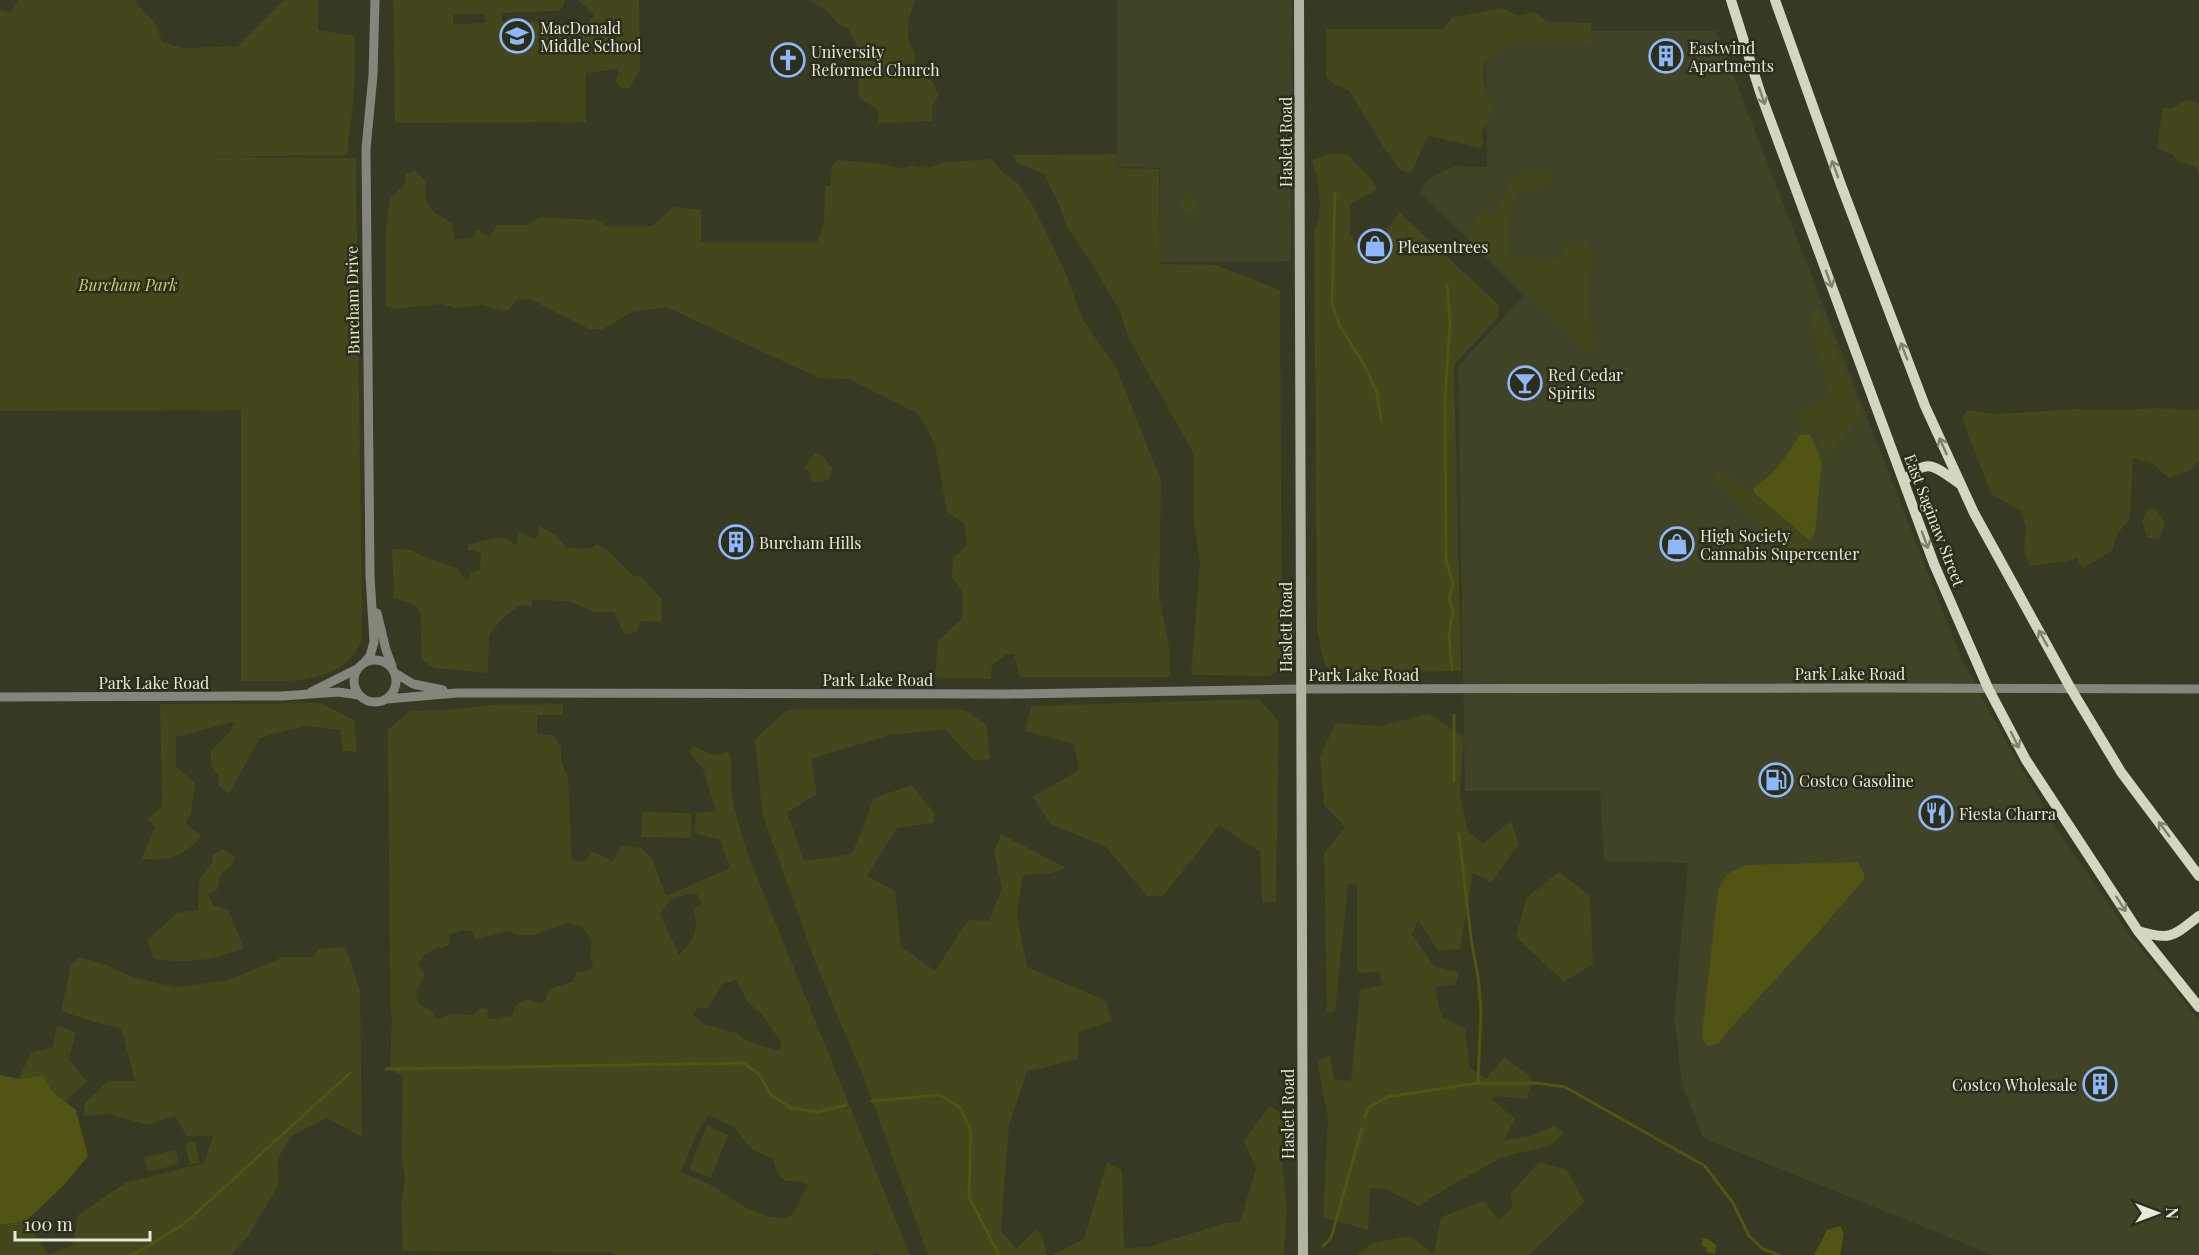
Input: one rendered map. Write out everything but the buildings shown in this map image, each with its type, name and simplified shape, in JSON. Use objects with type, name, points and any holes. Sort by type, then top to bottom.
[{"type":"main road","name":"Haslett Road","points":[[1299,0],[1303,1255]]},
{"type":"main road","name":"East Saginaw Street","points":[[1731,0],[1760,92],[1934,564],[1988,688],[2026,760],[2138,930],[2199,1007]]},
{"type":"main road","name":"East Saginaw Street","points":[[1775,0],[1841,185],[1925,406],[1974,513],[2071,689],[2121,772],[2199,876]]},
{"type":"main road","points":[[1904,481],[1920,467],[1928,466],[1937,468],[1960,484]]},
{"type":"main road","points":[[2138,930],[2166,937],[2176,934],[2199,916]]},
{"type":"street","name":"Burcham Drive","points":[[360,666],[373,649],[369,530],[366,149],[373,75],[375,0]]},
{"type":"street","name":"Burcham Drive","points":[[373,601],[386,650],[394,670]]},
{"type":"street","points":[[377,660],[384,661],[394,670],[396,687],[387,699],[372,703],[359,695],[354,680],[360,666],[377,660]]},
{"type":"street","name":"Park Lake Road","points":[[309,693],[360,666]]},
{"type":"street","name":"Park Lake Road","points":[[394,670],[413,684],[457,693]]},
{"type":"street","name":"Park Lake Road","points":[[387,699],[457,693],[1009,694],[1300,689],[2199,689]]},
{"type":"street","name":"Park Lake Road","points":[[0,697],[282,696],[338,692],[359,695]]},
{"type":"shaded area","points":[[1117,0],[1292,0],[1291,261],[1160,262],[1160,168],[1117,167]]},
{"type":"shaded area","points":[[1486,31],[1716,31],[1960,655],[1995,722],[2058,831],[2129,934],[2199,1020],[2199,1255],[1993,1255],[1703,1138],[1682,1084],[1674,1016],[1688,863],[1604,861],[1600,791],[1465,791],[1458,366],[1524,296],[1419,190],[1432,177],[1454,166],[1487,167]]},
{"type":"shaded area","points":[[1810,434],[1822,461],[1815,533],[1810,541],[1755,494],[1753,489],[1779,465],[1799,435]]},
{"type":"shaded area","points":[[1858,862],[1864,873],[1864,879],[1721,1040],[1717,1044],[1707,1045],[1702,1034],[1718,890],[1727,874],[1746,865]]},
{"type":"shaded area","points":[[0,1075],[19,1079],[43,1075],[52,1091],[76,1110],[88,1156],[64,1185],[26,1221],[0,1225]]},
{"type":"shaded area","points":[[1840,1226],[1844,1233],[1840,1255],[1814,1255],[1827,1230]]},
{"type":"shaded area","points":[[1703,1238],[1716,1245],[1715,1254],[1706,1252],[1707,1248],[1701,1245]]},
{"type":"green space","name":"Burcham Park","points":[[19,0],[136,0],[156,24],[162,42],[183,48],[238,46],[284,0],[318,0],[318,30],[355,36],[354,95],[347,155],[199,157],[356,158],[362,639],[351,658],[324,675],[291,681],[241,681],[241,410],[0,411],[0,10],[11,12]]},
{"type":"green space","name":"MacDonald Middle School","points":[[393,0],[564,0],[564,5],[558,11],[502,13],[502,22],[556,21],[578,38],[594,15],[578,0],[639,0],[640,71],[629,88],[621,88],[616,81],[619,69],[586,73],[586,122],[395,123]],"holes":[[[485,14],[485,23],[453,24],[453,15]]]},
{"type":"green space","points":[[809,0],[915,0],[908,32],[915,66],[933,83],[939,95],[932,105],[932,121],[878,123],[878,110],[860,98],[857,46],[849,29],[838,24],[828,12]]},
{"type":"green space","points":[[1503,8],[1517,15],[1535,12],[1547,22],[1591,23],[1593,43],[1515,42],[1485,61],[1484,81],[1491,113],[1482,131],[1484,142],[1481,148],[1428,136],[1411,173],[1401,171],[1378,139],[1349,90],[1335,85],[1326,77],[1326,29],[1443,29],[1452,17]]},
{"type":"green space","points":[[2189,100],[2199,103],[2199,179],[2198,170],[2193,165],[2179,162],[2172,154],[2157,149],[2163,107],[2172,109]]},
{"type":"green space","points":[[1331,153],[1348,155],[1372,180],[1377,190],[1350,204],[1350,235],[1361,251],[1361,261],[1387,261],[1387,229],[1399,212],[1499,305],[1498,317],[1454,365],[1461,671],[1333,672],[1325,665],[1317,632],[1314,231],[1320,204],[1312,160]]},
{"type":"green space","points":[[1116,154],[1117,168],[1159,169],[1160,264],[1216,265],[1280,290],[1282,668],[1269,676],[1191,675],[1200,562],[1194,525],[1194,454],[1129,339],[1120,312],[1066,225],[1044,174],[1016,162],[1013,155]]},
{"type":"green space","points":[[992,159],[1001,171],[1019,184],[1034,208],[1065,271],[1083,320],[1117,369],[1161,481],[1159,596],[1170,652],[1170,677],[1020,677],[1014,654],[1005,655],[992,665],[991,679],[935,678],[938,641],[963,617],[962,591],[952,578],[953,557],[967,546],[964,523],[947,512],[935,446],[917,413],[849,379],[819,378],[666,307],[632,312],[603,329],[589,329],[530,299],[517,300],[509,310],[504,311],[480,305],[455,308],[442,304],[393,309],[386,306],[386,227],[390,198],[405,184],[406,174],[416,171],[426,182],[426,198],[430,208],[452,223],[455,240],[473,237],[479,230],[489,237],[497,225],[528,225],[540,217],[597,220],[607,226],[652,226],[674,207],[701,210],[701,242],[817,242],[824,222],[825,186],[830,186],[832,166],[837,160],[902,168],[912,165],[925,168],[947,162]]},
{"type":"green space","points":[[1557,173],[1548,186],[1538,186],[1532,192],[1519,192],[1513,199],[1506,254],[1559,259],[1572,241],[1586,242],[1593,250],[1588,298],[1595,348],[1589,355],[1466,233],[1481,212],[1491,217],[1507,193],[1510,185],[1506,185],[1516,174]]},
{"type":"green space","points":[[1186,197],[1195,197],[1195,212],[1182,212],[1182,200]]},
{"type":"green space","points":[[1818,307],[1863,414],[1828,456],[1814,431],[1799,425],[1799,409],[1814,406],[1830,390],[1823,377],[1823,365],[1816,352],[1812,309]]},
{"type":"green space","points":[[2077,409],[2199,410],[2199,461],[2191,470],[2169,478],[2152,463],[2133,458],[2130,519],[2118,533],[2112,551],[2083,568],[2076,558],[2030,566],[2024,551],[2026,527],[2020,510],[1991,494],[1962,418],[1967,410],[1997,414]]},
{"type":"green space","points":[[816,453],[823,456],[832,468],[829,480],[812,483],[810,472],[805,468],[809,459]]},
{"type":"green space","points":[[1720,469],[1750,492],[1818,552],[1818,556],[1799,563],[1713,480],[1714,475]]},
{"type":"green space","points":[[2155,508],[2165,523],[2160,538],[2147,538],[2142,521],[2147,510]]},
{"type":"green space","points":[[538,525],[555,535],[567,548],[589,549],[597,544],[608,551],[632,575],[641,577],[661,598],[662,622],[640,621],[637,632],[624,634],[614,612],[595,612],[568,601],[532,600],[532,607],[521,605],[505,616],[489,635],[488,673],[434,668],[422,660],[419,611],[417,607],[394,598],[392,549],[412,550],[457,568],[465,580],[469,579],[471,573],[480,570],[481,554],[468,551],[468,544],[502,537],[517,545],[519,532],[534,539],[539,535]]},
{"type":"green space","points":[[1259,699],[1279,722],[1276,901],[1262,903],[1260,852],[1219,825],[1163,896],[1147,896],[1106,847],[1051,824],[1032,797],[1079,770],[1074,744],[1025,731],[1031,706]]},
{"type":"green space","points":[[321,703],[354,720],[357,752],[342,751],[341,730],[304,726],[260,738],[229,794],[218,785],[219,776],[211,767],[211,751],[230,732],[234,722],[176,737],[176,766],[195,783],[191,814],[185,822],[201,836],[189,849],[175,856],[142,859],[155,827],[147,818],[162,807],[160,704]]},
{"type":"green space","points":[[563,704],[563,715],[537,715],[537,734],[554,735],[561,747],[561,760],[568,778],[572,859],[580,862],[586,860],[591,852],[613,862],[621,845],[641,848],[652,858],[666,896],[730,868],[720,840],[695,833],[696,813],[716,811],[703,769],[690,753],[692,746],[715,755],[729,752],[734,803],[750,858],[910,1255],[874,1253],[872,1255],[617,1255],[610,1252],[403,1251],[401,1205],[405,1176],[401,1155],[403,1076],[390,1069],[392,1017],[390,1003],[388,729],[411,711],[449,710],[490,705]],"holes":[[[686,894],[698,895],[702,904],[693,909],[696,923],[694,934],[679,955],[660,914],[671,900]],[[568,923],[582,926],[592,942],[590,956],[593,967],[588,971],[577,972],[572,982],[552,988],[546,995],[546,1000],[541,1004],[526,999],[515,1006],[512,1016],[487,1018],[488,1009],[481,1008],[473,1015],[451,1014],[437,1019],[430,1009],[418,1004],[416,993],[425,974],[418,965],[424,955],[450,944],[449,934],[471,931],[476,939],[509,931],[517,935],[534,935]],[[736,980],[748,1002],[762,1015],[781,1042],[779,1051],[745,1040],[736,1033],[704,1024],[693,1015],[697,1008],[708,1008],[722,984]],[[708,1115],[733,1127],[753,1150],[773,1159],[782,1179],[808,1184],[792,1215],[770,1217],[760,1214],[711,1185],[681,1172],[696,1135]]]},
{"type":"green space","points":[[787,710],[965,710],[987,725],[990,759],[974,761],[945,729],[890,735],[811,759],[817,794],[787,813],[804,861],[852,854],[874,798],[912,785],[935,814],[933,823],[897,828],[867,876],[895,891],[901,946],[935,971],[968,920],[989,921],[1002,888],[994,852],[1001,834],[1066,868],[1051,873],[1023,875],[1017,915],[1027,967],[1106,1001],[1112,1021],[1078,1032],[1078,1059],[1027,1072],[1009,1125],[1001,1231],[1016,1249],[1035,1230],[1042,1235],[1047,1255],[928,1255],[867,1086],[816,964],[762,813],[755,739]]},
{"type":"green space","points":[[1429,714],[1464,737],[1460,795],[1468,831],[1483,844],[1511,820],[1519,844],[1491,882],[1473,873],[1460,949],[1438,951],[1418,920],[1412,935],[1435,967],[1459,972],[1456,984],[1435,987],[1442,1018],[1465,1028],[1470,1068],[1486,1079],[1504,1057],[1532,1077],[1527,1099],[1494,1096],[1493,1100],[1515,1119],[1504,1140],[1531,1136],[1555,1126],[1564,1133],[1549,1146],[1503,1157],[1419,1206],[1385,1189],[1370,1188],[1368,1230],[1323,1217],[1328,1118],[1317,1062],[1330,1054],[1334,1079],[1351,1081],[1360,990],[1383,985],[1379,972],[1357,973],[1357,885],[1348,884],[1335,1012],[1327,1012],[1324,853],[1345,827],[1324,805],[1320,758],[1335,723],[1380,726]]},
{"type":"green space","points":[[642,812],[691,813],[691,838],[641,837]]},
{"type":"green space","points":[[223,849],[235,857],[232,865],[222,872],[217,890],[208,894],[214,906],[228,909],[244,948],[200,960],[154,959],[147,940],[177,913],[198,910],[199,879],[212,863],[213,854]]},
{"type":"green space","points":[[1559,872],[1590,896],[1593,964],[1564,982],[1516,937],[1526,898]]},
{"type":"green space","points":[[346,947],[360,991],[362,1137],[327,1118],[293,1135],[278,1158],[279,1184],[248,1237],[231,1255],[0,1255],[0,1225],[26,1221],[48,1254],[72,1246],[78,1215],[125,1183],[204,1163],[213,1136],[187,1136],[175,1116],[147,1125],[110,1114],[83,1116],[85,1103],[108,1081],[135,1081],[121,1028],[61,1011],[71,965],[79,957],[107,965],[132,977],[176,987],[229,980],[283,957],[312,957],[320,949]]},
{"type":"green space","points":[[57,1026],[76,1032],[69,1059],[87,1082],[65,1101],[52,1091],[42,1075],[19,1079],[30,1053],[53,1047]]},
{"type":"green space","points":[[1269,1106],[1284,1114],[1281,1151],[1287,1208],[1284,1255],[1052,1255],[1084,1239],[1107,1162],[1122,1170],[1124,1248],[1148,1247],[1225,1223],[1240,1222],[1256,1168],[1244,1141]]},
{"type":"green space","points":[[707,1125],[728,1135],[711,1178],[689,1169]]},
{"type":"green space","points":[[195,1141],[200,1163],[190,1165],[185,1144]]},
{"type":"green space","points":[[176,1150],[179,1164],[148,1172],[144,1157]]},
{"type":"green space","points":[[1539,1162],[1566,1169],[1585,1202],[1529,1255],[1356,1255],[1372,1243],[1410,1236],[1434,1254],[1441,1217],[1484,1201],[1499,1220],[1512,1208],[1511,1193]]},
{"type":"waterway","points":[[1335,193],[1332,304],[1340,326],[1365,366],[1377,393],[1381,420]]},
{"type":"waterway","points":[[1447,284],[1450,323],[1445,401],[1446,560],[1453,584],[1449,597],[1453,612],[1449,635],[1452,670]]},
{"type":"waterway","points":[[1454,715],[1454,781]]},
{"type":"waterway","points":[[1459,834],[1481,1011],[1478,1083]]},
{"type":"waterway","points":[[386,1069],[744,1063],[759,1074],[771,1095],[791,1108],[818,1112],[846,1105]]},
{"type":"waterway","points":[[130,1255],[184,1224],[350,1073]]},
{"type":"waterway","points":[[1365,1117],[1368,1108],[1387,1097],[1478,1083],[1536,1083],[1565,1087],[1705,1166],[1733,1203],[1749,1236],[1763,1249],[1779,1255]]},
{"type":"waterway","points":[[872,1101],[940,1095],[960,1107],[971,1131],[969,1197],[999,1255]]},
{"type":"waterway","points":[[1323,1246],[1331,1238],[1362,1128]]},
{"type":"place","name":"MacDonald Middle School","points":[[517,36]]},
{"type":"place","name":"Eastwind Apartments","points":[[1666,56]]},
{"type":"place","name":"University Reformed Church","points":[[788,60]]},
{"type":"place","name":"Pleasentrees","points":[[1375,246]]},
{"type":"place","name":"Red Cedar Spirits","points":[[1525,383]]},
{"type":"place","name":"Burcham Hills","points":[[736,542]]},
{"type":"place","name":"High Society Cannabis Supercenter","points":[[1677,544]]},
{"type":"place","name":"Costco Gasoline","points":[[1776,780]]},
{"type":"place","name":"Fiesta Charra","points":[[1936,813]]},
{"type":"place","name":"Costco Wholesale","points":[[2100,1084]]}]
